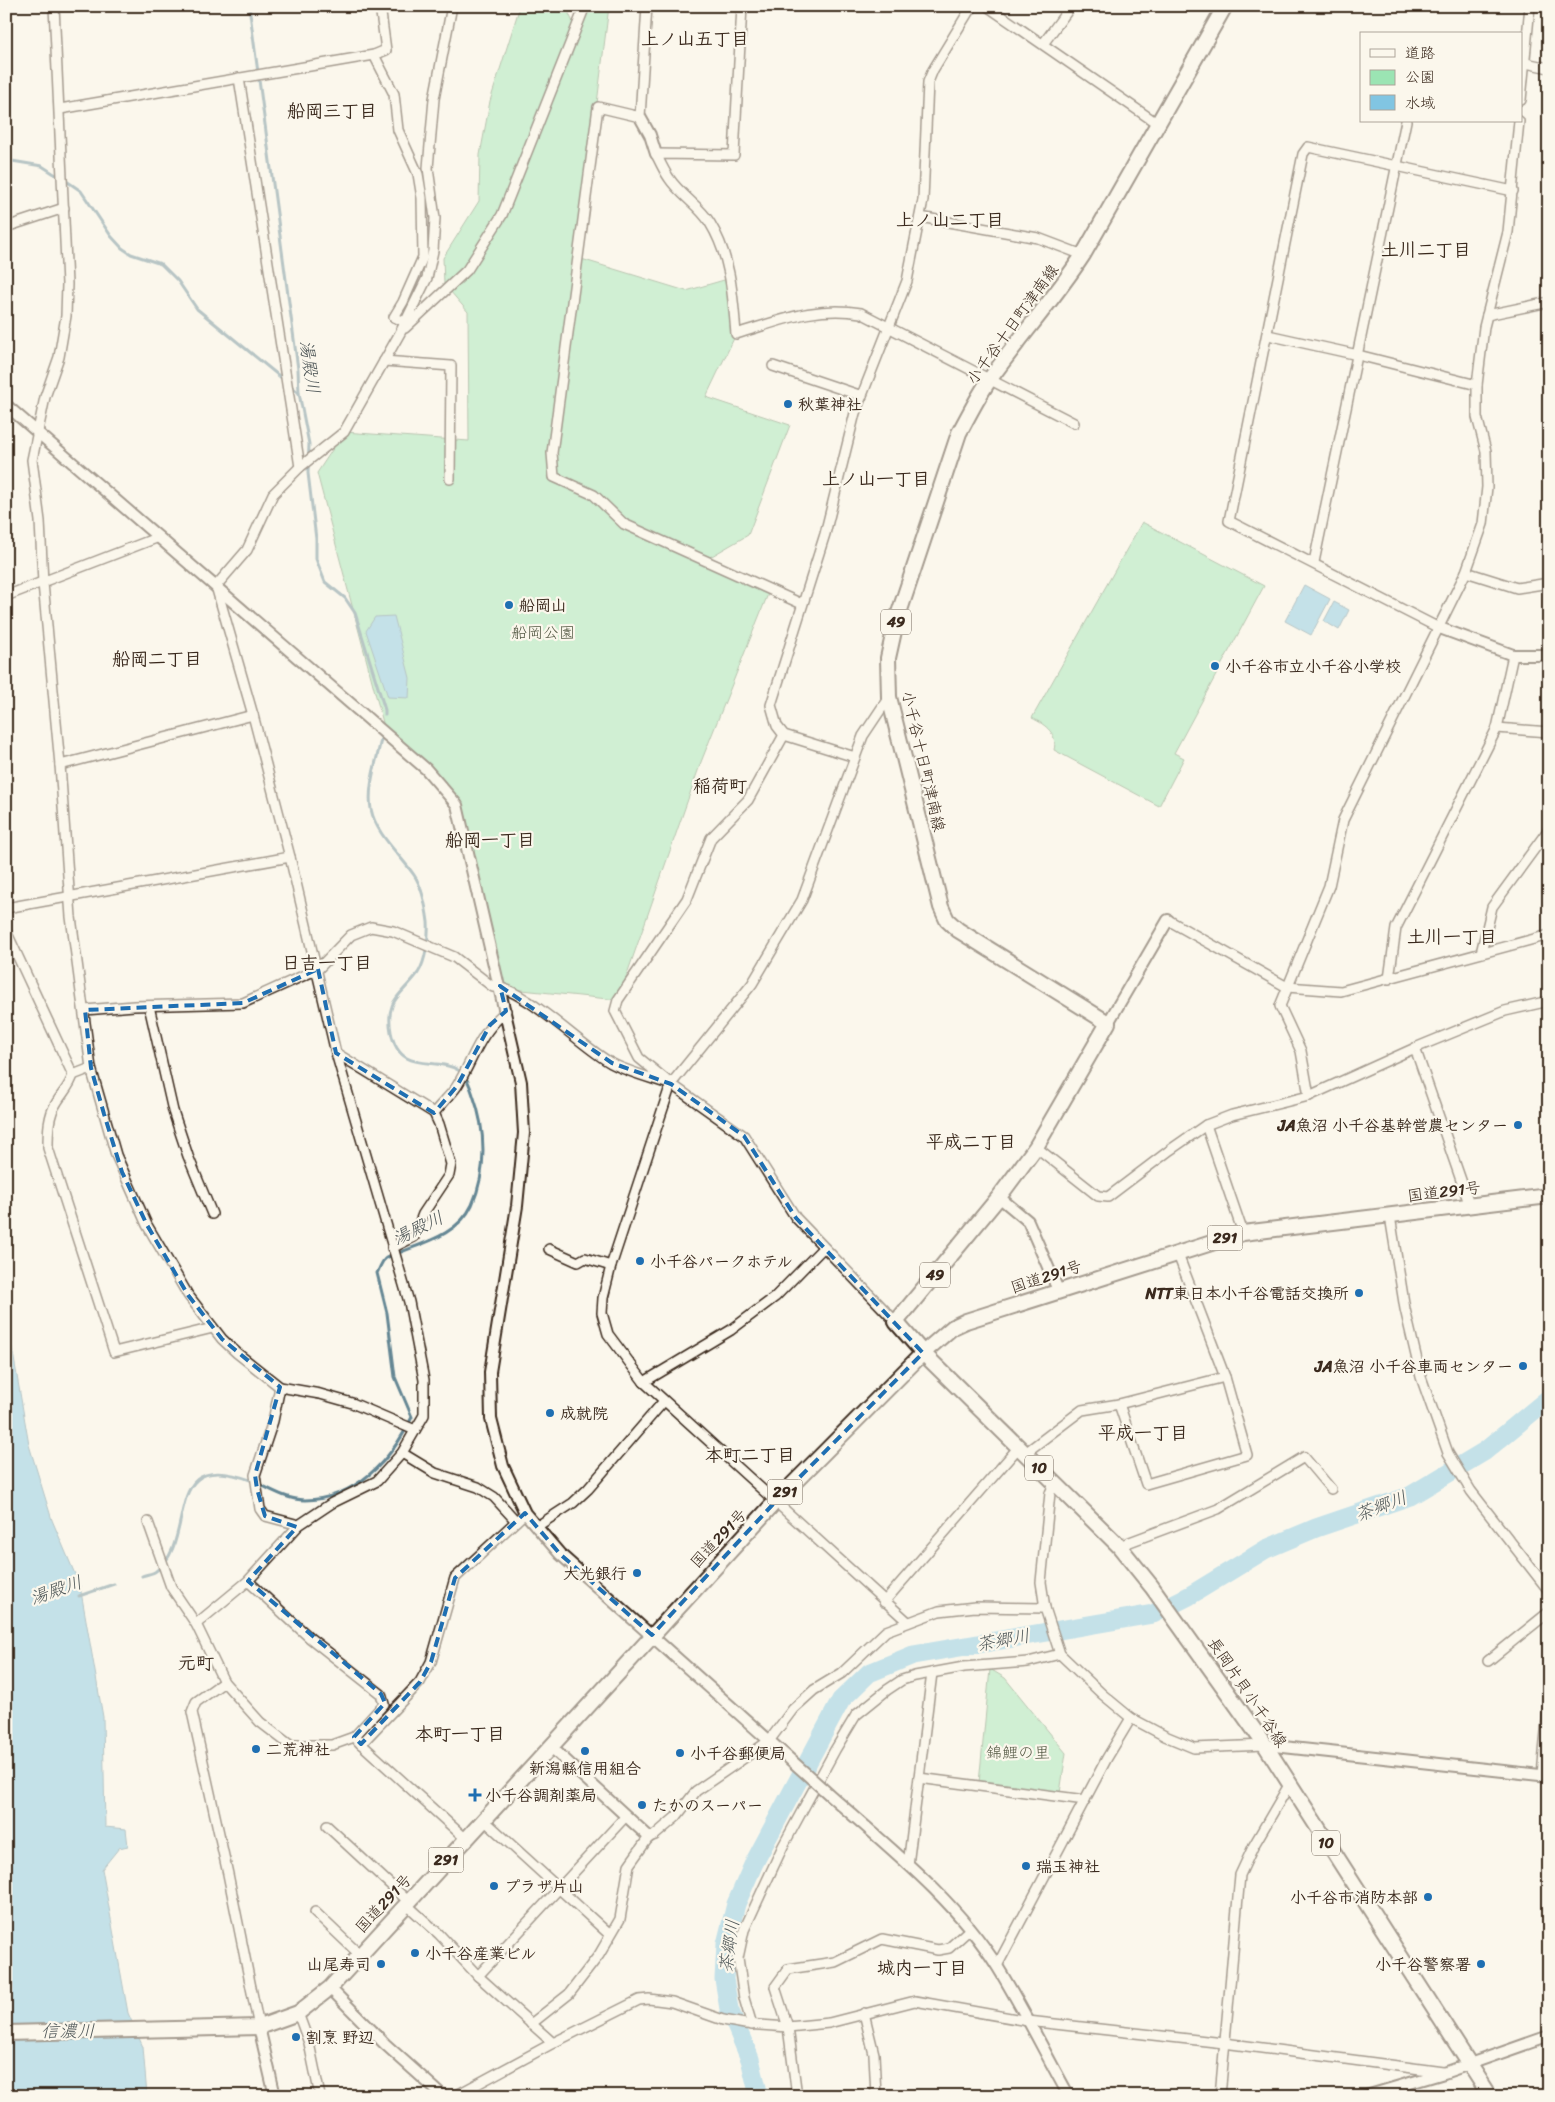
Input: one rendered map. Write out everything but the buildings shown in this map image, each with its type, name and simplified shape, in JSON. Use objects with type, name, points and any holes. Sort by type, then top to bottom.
[{"type":"main road","name":"小千谷十日町津南線","points":[[1108,1023],[958,930],[947,920],[941,907],[890,697],[888,658],[896,622],[959,433],[989,380],[1059,291],[1083,255],[1225,6]]},
{"type":"main road","name":"49","points":[[896,1322],[999,1197],[1036,1147],[1108,1023]]},
{"type":"main road","name":"国道291号","points":[[6,2033],[209,2030],[259,2027],[298,2013],[330,1988],[359,1954],[775,1502],[923,1353],[954,1327],[966,1320],[1177,1252],[1243,1233],[1549,1196]]},
{"type":"main road","points":[[896,1322],[923,1353]]},
{"type":"main road","name":"長岡片貝小千谷線","points":[[923,1353],[1119,1546],[1181,1625],[1265,1746],[1490,2096]]},
{"type":"street","points":[[54,6],[67,284],[66,316],[59,357],[45,397],[32,460],[40,521],[43,583],[60,765],[69,897],[91,1068],[116,1155],[147,1226],[188,1295],[214,1328],[237,1353],[280,1387],[320,1394],[352,1403],[414,1430]]},
{"type":"street","points":[[60,109],[374,55],[386,50],[380,6]]},
{"type":"street","points":[[216,586],[247,550],[273,494],[301,466],[344,432],[400,333],[427,278],[433,251],[435,218],[428,158],[434,99],[452,6]]},
{"type":"street","points":[[400,333],[467,270],[502,215],[585,6]]},
{"type":"street","points":[[647,6],[640,117],[669,178],[710,223],[726,260],[731,278],[736,311],[736,334],[814,311],[845,310],[861,313],[890,326],[989,380],[1074,423]]},
{"type":"street","points":[[656,154],[734,155],[742,6]]},
{"type":"street","points":[[855,757],[784,734],[777,726],[771,705],[825,534],[855,413],[907,281],[920,217],[928,82],[932,70],[972,6]]},
{"type":"street","points":[[987,6],[1158,124]]},
{"type":"street","points":[[1043,44],[1071,6]]},
{"type":"street","points":[[1522,82],[1530,6]]},
{"type":"street","points":[[374,55],[394,94],[398,130],[418,174],[422,198],[423,257],[403,302],[394,317],[405,322]]},
{"type":"street","points":[[1523,63],[1549,68]]},
{"type":"street","points":[[239,78],[301,466]]},
{"type":"street","points":[[640,117],[598,107],[552,453],[554,477],[594,495],[624,524],[802,604]]},
{"type":"street","points":[[1314,562],[1406,122]]},
{"type":"street","points":[[1309,1096],[1300,1051],[1280,1006],[1329,886],[1343,820],[1437,627],[1466,572],[1483,524],[1487,487],[1486,451],[1477,417],[1477,385],[1484,327],[1508,232],[1519,122]]},
{"type":"street","points":[[1513,191],[1308,147],[1302,154],[1268,335],[1229,521],[1314,562],[1437,627],[1513,655],[1549,655]]},
{"type":"street","points":[[6,227],[64,208]]},
{"type":"street","points":[[920,217],[1038,238],[1083,255]]},
{"type":"street","points":[[1487,314],[1549,302]]},
{"type":"street","points":[[1268,335],[1477,385]]},
{"type":"street","points":[[384,361],[451,366],[450,479]]},
{"type":"street","points":[[773,366],[862,396]]},
{"type":"street","points":[[6,405],[426,769],[457,805],[522,1082],[524,1133],[517,1206],[490,1372],[491,1419],[502,1466],[525,1513],[560,1554],[908,1865],[969,1930],[997,1966],[1069,2096]]},
{"type":"street","points":[[6,596],[159,538]]},
{"type":"street","points":[[1466,572],[1517,588],[1549,582]]},
{"type":"street","points":[[196,1624],[248,1581],[299,1525],[332,1503],[377,1481],[402,1453],[424,1415],[424,1380],[417,1335],[336,1053],[318,969],[290,857],[253,715],[216,586]]},
{"type":"street","points":[[1389,979],[1396,928],[1497,728],[1513,655]]},
{"type":"street","points":[[890,697],[863,736],[802,900],[752,984],[671,1084],[611,1266],[603,1298],[602,1312],[608,1334],[622,1356],[644,1382],[908,1622]]},
{"type":"street","points":[[60,765],[253,715]]},
{"type":"street","points":[[1497,728],[1549,732]]},
{"type":"street","points":[[784,734],[748,800],[711,838],[687,899],[618,1000],[615,1011],[639,1058],[671,1084],[744,1136],[796,1218],[896,1322]]},
{"type":"street","points":[[1481,954],[1492,907],[1549,829]]},
{"type":"street","points":[[6,908],[290,857]]},
{"type":"street","points":[[1108,1023],[1168,920],[1287,987],[1341,991],[1549,935]]},
{"type":"street","points":[[85,1010],[149,1006],[243,1004],[318,969],[351,936],[371,927],[393,930],[454,958],[493,987],[500,986],[531,1004],[612,1063],[671,1084]]},
{"type":"street","points":[[6,931],[73,1075],[71,1084],[52,1111],[48,1132],[48,1148],[114,1352],[214,1328]]},
{"type":"street","points":[[1036,1147],[1098,1196],[1108,1197],[1170,1150],[1206,1126],[1232,1115],[1309,1096],[1415,1048],[1505,1011],[1549,1001]]},
{"type":"street","points":[[149,1006],[174,1111],[188,1156],[212,1214]]},
{"type":"street","points":[[434,1113],[460,1079],[490,1024],[506,1011]]},
{"type":"street","points":[[1415,1048],[1470,1206]]},
{"type":"street","points":[[336,1053],[434,1113],[448,1149],[451,1164],[449,1175],[424,1214],[414,1237],[393,1249]]},
{"type":"street","points":[[73,1075],[91,1068]]},
{"type":"street","points":[[1206,1126],[1243,1233]]},
{"type":"street","points":[[999,1197],[1028,1221],[1058,1290]]},
{"type":"street","points":[[1390,1216],[1405,1309],[1421,1377],[1448,1453],[1471,1491],[1549,1591]]},
{"type":"street","points":[[644,1382],[731,1330],[775,1297],[824,1248]]},
{"type":"street","points":[[549,1249],[578,1262],[585,1258],[611,1266]]},
{"type":"street","points":[[1119,1404],[1146,1484],[1248,1455],[1225,1378],[1177,1252]]},
{"type":"street","points":[[884,1602],[1021,1451],[1082,1410],[1119,1404],[1225,1378]]},
{"type":"street","points":[[280,1387],[273,1421],[255,1475],[260,1509],[265,1516],[299,1525]]},
{"type":"street","points":[[536,1527],[573,1503],[588,1489],[664,1400]]},
{"type":"street","points":[[402,1453],[435,1473],[478,1487],[494,1497],[516,1521]]},
{"type":"street","points":[[1119,1546],[1218,1509],[1304,1457],[1332,1488]]},
{"type":"street","points":[[1055,1482],[1050,1493],[1041,1582],[1045,1608],[1060,1651],[1102,1694],[1131,1718],[1165,1736],[1194,1748],[1265,1746],[1545,1776],[1549,1698]]},
{"type":"street","points":[[361,1744],[420,1682],[431,1662],[455,1578],[525,1513]]},
{"type":"street","points":[[148,1522],[171,1587],[196,1624],[224,1682],[260,1722],[290,1744],[332,1745],[354,1737],[384,1704],[380,1694],[310,1638],[248,1581]]},
{"type":"street","points":[[531,2024],[574,1989],[583,1978],[620,1919],[629,1864],[649,1836],[654,1835],[676,1817],[696,1790],[769,1741],[793,1710],[814,1690],[842,1673],[886,1631],[939,1611],[975,1607],[1045,1608]]},
{"type":"street","points":[[1488,1661],[1549,1612]]},
{"type":"street","points":[[749,2024],[738,1958],[739,1945],[749,1915],[783,1846],[856,1715],[870,1702],[902,1680],[964,1667],[1028,1662],[1060,1651]]},
{"type":"street","points":[[908,1865],[932,1673]]},
{"type":"street","points":[[224,1682],[196,1702],[192,1712],[275,2096]]},
{"type":"street","points":[[997,1966],[1131,1718]]},
{"type":"street","points":[[354,1737],[466,1839]]},
{"type":"street","points":[[550,1746],[649,1836]]},
{"type":"street","points":[[919,1778],[1085,1800]]},
{"type":"street","points":[[1220,2096],[1240,1875],[1254,1845],[1289,1785]]},
{"type":"street","points":[[478,1976],[626,1816]]},
{"type":"street","points":[[483,1819],[610,1934]]},
{"type":"street","points":[[327,1826],[439,1934],[478,1976],[553,2043]]},
{"type":"street","points":[[315,1912],[359,1954]]},
{"type":"street","points":[[797,2096],[788,2027],[775,1987],[788,1968],[835,1962],[882,1939],[938,1950],[949,1948],[969,1930]]},
{"type":"street","points":[[330,1988],[385,2044],[443,2096]]},
{"type":"street","points":[[455,2096],[553,2043],[639,2000],[649,1999],[672,2002],[723,2020],[788,2027],[829,2023],[916,2001],[1028,2021],[1224,2042],[1444,2073]]},
{"type":"street","points":[[298,2013],[309,2043],[320,2096]]},
{"type":"street","points":[[864,2013],[874,2054],[876,2096]]},
{"type":"street","points":[[1366,2096],[1444,2073],[1549,2036]]},
{"type":"highlighted area","points":[[318,969],[336,1053],[434,1113],[457,1086],[490,1025],[506,1011],[500,986],[612,1063],[671,1084],[744,1136],[796,1218],[923,1353],[775,1502],[652,1635],[560,1554],[525,1513],[455,1578],[431,1662],[420,1682],[361,1744],[354,1737],[385,1703],[381,1694],[248,1581],[297,1527],[265,1516],[255,1475],[280,1387],[222,1339],[188,1295],[147,1225],[122,1172],[104,1114],[91,1068],[85,1010],[243,1003]]},
{"type":"green space","name":"船岡公園","points":[[520,6],[572,6],[569,14],[576,28],[586,6],[609,6],[578,258],[686,291],[731,278],[736,334],[706,397],[790,425],[748,535],[705,560],[770,589],[701,762],[618,1000],[493,987],[457,805],[386,734],[317,473],[344,432],[469,441],[468,312],[444,284],[443,258],[479,201],[480,155],[490,101]]},
{"type":"green space","points":[[1142,522],[1264,586],[1174,753],[1184,758],[1159,806],[1054,750],[1054,739],[1050,731],[1032,718]]},
{"type":"green space","name":"錦鯉の里","points":[[990,1669],[1005,1678],[1066,1753],[1060,1793],[979,1783]]},
{"type":"water","points":[[1304,585],[1330,599],[1311,635],[1285,621]]},
{"type":"water","points":[[1334,602],[1349,610],[1339,630],[1324,621]]},
{"type":"water","points":[[394,616],[410,678],[409,698],[388,697],[366,631],[375,617]]},
{"type":"water","name":"信濃川","points":[[6,1328],[12,1347],[29,1445],[52,1520],[80,1586],[103,1717],[105,1827],[126,1829],[128,1846],[119,1848],[102,1869],[128,2013],[143,2047],[147,2096],[6,2096]]},
{"type":"waterway","name":"湯殿川","points":[[249,6],[298,369],[299,393],[309,444],[308,473],[316,539],[316,559],[325,582],[345,598],[355,613],[385,715]]},
{"type":"waterway","points":[[6,160],[42,166],[59,177]]},
{"type":"waterway","points":[[65,180],[81,191],[111,236],[122,248],[131,254],[161,264],[178,281],[197,309],[284,380]]},
{"type":"waterway","points":[[289,384],[299,393]]},
{"type":"waterway","name":"湯殿川","points":[[259,1484],[281,1495],[293,1498],[305,1500],[323,1498],[340,1493],[356,1484],[370,1474],[394,1448],[412,1417],[395,1377],[387,1313],[377,1273],[387,1257],[431,1240],[451,1230],[459,1223],[472,1205],[480,1178],[483,1150],[480,1122],[473,1095],[465,1077],[461,1072],[449,1066],[410,1060],[402,1055],[396,1046],[391,1032],[390,1012],[392,1005],[421,968],[428,928],[424,898],[420,886],[408,867],[383,836],[371,809],[370,791],[382,734]]},
{"type":"waterway","name":"茶郷川","points":[[759,2096],[750,2059],[729,2009],[724,1979],[726,1944],[736,1904],[754,1863],[841,1700],[869,1673],[913,1655],[1153,1614],[1189,1596],[1266,1549],[1316,1528],[1410,1496],[1485,1451],[1549,1398]]},
{"type":"waterway","name":"湯殿川","points":[[142,1576],[155,1572],[169,1557],[176,1539],[185,1501],[192,1485],[204,1476],[223,1473],[253,1481]]},
{"type":"waterway","name":"湯殿川","points":[[79,1596],[114,1584]]},
{"type":"place","name":"秋葉神社","points":[[788,404]]},
{"type":"place","name":"船岡山","points":[[509,605]]},
{"type":"place","name":"小千谷市立小千谷小学校","points":[[1215,666]]},
{"type":"place","name":"JA魚沼 小千谷基幹営農センター","points":[[1518,1125]]},
{"type":"place","name":"小千谷パークホテル","points":[[640,1261]]},
{"type":"place","name":"NTT東日本小千谷電話交換所","points":[[1359,1293]]},
{"type":"place","name":"JA魚沼 小千谷車両センター","points":[[1523,1366]]},
{"type":"place","name":"成就院","points":[[550,1413]]},
{"type":"place","name":"大光銀行","points":[[637,1573]]},
{"type":"place","name":"二荒神社","points":[[256,1749]]},
{"type":"place","name":"新潟縣信用組合","points":[[585,1751]]},
{"type":"place","name":"小千谷郵便局","points":[[680,1753]]},
{"type":"place","name":"小千谷調剤薬局","points":[[475,1795]]},
{"type":"place","name":"たかのスーパー","points":[[642,1805]]},
{"type":"place","name":"瑞玉神社","points":[[1026,1866]]},
{"type":"place","name":"プラザ片山","points":[[494,1886]]},
{"type":"place","name":"小千谷市消防本部","points":[[1428,1897]]},
{"type":"place","name":"小千谷産業ビル","points":[[415,1953]]},
{"type":"place","name":"山尾寿司","points":[[381,1964]]},
{"type":"place","name":"小千谷警察署","points":[[1481,1964]]},
{"type":"place","name":"割烹 野辺","points":[[296,2037]]},
{"type":"district","name":"上ノ山五丁目","points":[[695,39]]},
{"type":"district","name":"船岡三丁目","points":[[332,111]]},
{"type":"district","name":"上ノ山二丁目","points":[[950,220]]},
{"type":"district","name":"土川二丁目","points":[[1426,250]]},
{"type":"district","name":"上ノ山一丁目","points":[[876,479]]},
{"type":"district","name":"船岡二丁目","points":[[157,659]]},
{"type":"district","name":"稲荷町","points":[[720,786]]},
{"type":"district","name":"船岡一丁目","points":[[490,840]]},
{"type":"district","name":"土川一丁目","points":[[1452,937]]},
{"type":"district","name":"日吉一丁目","points":[[327,963]]},
{"type":"district","name":"平成二丁目","points":[[971,1142]]},
{"type":"district","name":"平成一丁目","points":[[1143,1433]]},
{"type":"district","name":"本町二丁目","points":[[750,1455]]},
{"type":"district","name":"元町","points":[[196,1663]]},
{"type":"district","name":"本町一丁目","points":[[460,1734]]},
{"type":"district","name":"城内一丁目","points":[[922,1968]]}]
